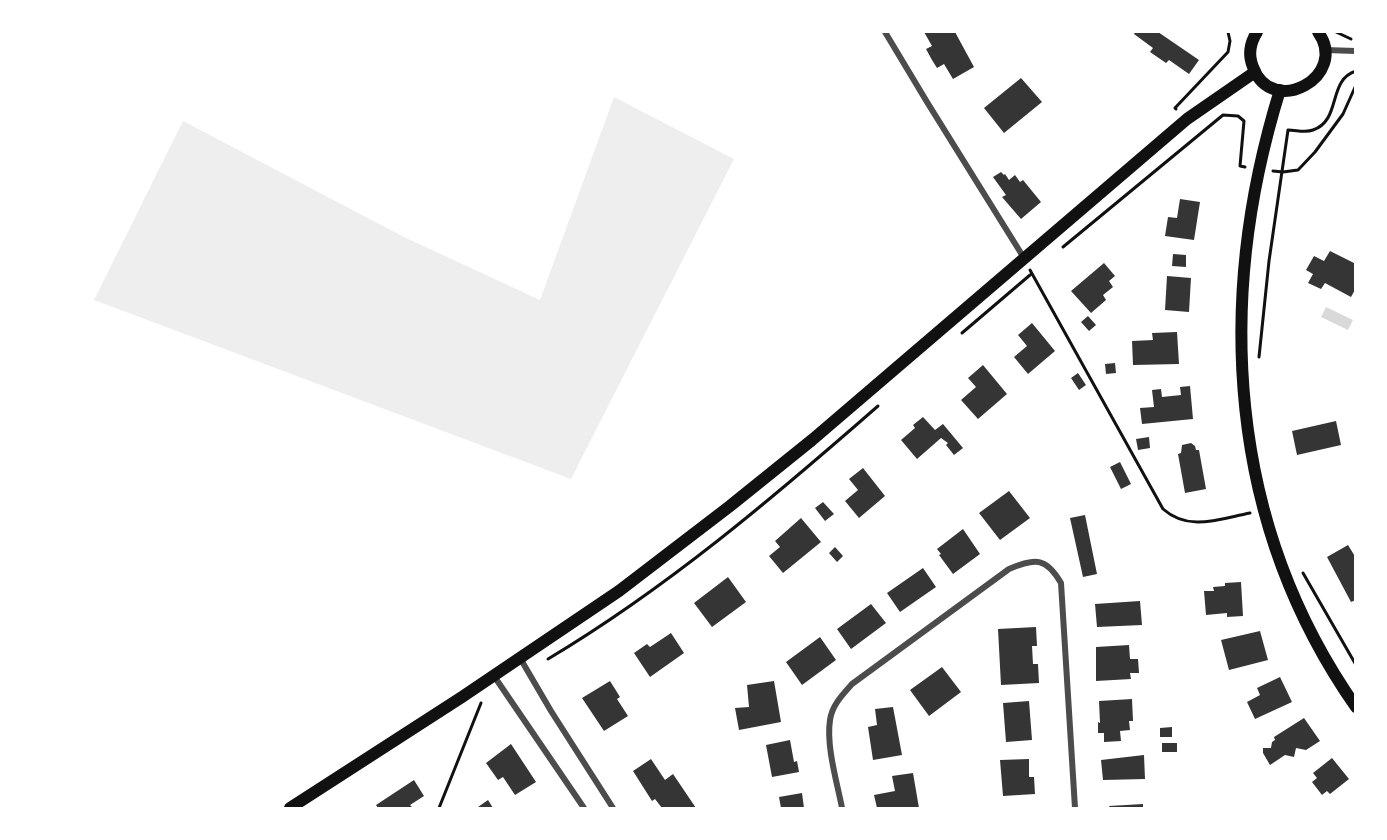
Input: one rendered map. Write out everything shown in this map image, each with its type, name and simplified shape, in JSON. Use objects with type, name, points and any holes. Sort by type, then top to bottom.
[{"type":"main road","points":[[1257,32],[1250,49],[1250,61],[1254,72],[1261,81],[1280,90],[1294,90],[1307,86],[1321,70],[1325,50],[1322,37],[1318,32]]},
{"type":"main road","points":[[290,808],[619,591],[812,440],[1024,258],[1106,191],[1187,119],[1254,72]]},
{"type":"main road","points":[[1280,90],[1259,169],[1243,274],[1240,353],[1250,449],[1264,511],[1285,576],[1313,637],[1356,707]]},
{"type":"street","points":[[885,32],[1024,258]]},
{"type":"street","points":[[1325,50],[1356,51]]},
{"type":"street","points":[[842,808],[829,738],[830,718],[838,699],[852,684],[1009,569],[1023,563],[1041,561],[1053,569],[1061,583],[1075,808]]},
{"type":"street","points":[[520,658],[613,808]]},
{"type":"street","points":[[491,677],[584,808]]},
{"type":"path","points":[[1198,134],[1175,108],[1228,52],[1230,41],[1228,32]]},
{"type":"path","points":[[1336,32],[1356,40]]},
{"type":"path","points":[[1259,357],[1269,261],[1288,130],[1311,131],[1326,123],[1338,87],[1347,73],[1356,71]]},
{"type":"path","points":[[1283,172],[1298,170],[1315,152],[1343,114],[1356,86]]},
{"type":"path","points":[[1062,248],[1223,115],[1238,116],[1244,121],[1240,166],[1259,169]]},
{"type":"path","points":[[1039,267],[1032,273],[1162,509],[1180,520],[1192,523],[1264,511]]},
{"type":"path","points":[[1299,565],[1340,641],[1356,665]]},
{"type":"path","points":[[439,808],[491,677]]},
{"type":"shaded area","points":[[614,97],[734,159],[571,479],[94,300],[183,121],[404,237],[540,300]]},
{"type":"shaded area","points":[[1326,307],[1353,320],[1348,330],[1321,317]]},
{"type":"building","points":[[924,32],[955,32],[974,67],[953,79],[944,64],[937,68],[926,49],[932,46]]},
{"type":"building","points":[[1135,32],[1158,32],[1199,60],[1189,74],[1169,60],[1166,63],[1150,52],[1153,48],[1134,34]]},
{"type":"building","points":[[1021,78],[1042,102],[1004,133],[984,108]]},
{"type":"building","points":[[1001,172],[1009,180],[1015,175],[1020,182],[1023,180],[1041,202],[1021,219],[1002,197],[1006,195],[993,177]]},
{"type":"building","points":[[1180,199],[1200,202],[1194,240],[1165,236],[1168,217],[1177,218]]},
{"type":"building","points":[[1330,251],[1356,264],[1356,288],[1351,297],[1325,283],[1321,289],[1308,283],[1313,274],[1306,270],[1314,256],[1324,261]]},
{"type":"building","points":[[1173,254],[1186,255],[1186,267],[1172,266]]},
{"type":"building","points":[[1104,263],[1115,276],[1109,281],[1113,287],[1103,295],[1106,300],[1091,313],[1071,291]]},
{"type":"building","points":[[1167,276],[1191,278],[1189,312],[1165,310]]},
{"type":"building","points":[[1088,316],[1096,325],[1089,331],[1081,322]]},
{"type":"building","points":[[1032,323],[1055,351],[1028,374],[1014,357],[1027,346],[1018,335]]},
{"type":"building","points":[[1177,332],[1179,364],[1133,365],[1132,341],[1153,340],[1152,333]]},
{"type":"building","points":[[1115,363],[1116,373],[1106,374],[1105,364]]},
{"type":"building","points":[[983,365],[1007,394],[978,419],[961,400],[976,387],[968,378]]},
{"type":"building","points":[[1078,373],[1086,385],[1079,390],[1071,378]]},
{"type":"building","points":[[1190,386],[1193,419],[1142,424],[1140,408],[1154,407],[1152,390],[1161,389],[1162,397],[1181,395],[1180,387]]},
{"type":"building","points":[[923,417],[935,430],[943,424],[963,448],[954,455],[946,445],[948,443],[941,438],[917,459],[901,440],[915,428],[913,425]]},
{"type":"building","points":[[1336,421],[1341,445],[1297,455],[1292,431]]},
{"type":"building","points":[[1149,437],[1150,448],[1138,450],[1136,439]]},
{"type":"building","points":[[1191,443],[1196,450],[1199,450],[1206,489],[1185,493],[1178,454],[1181,453],[1182,445]]},
{"type":"building","points":[[1120,462],[1131,484],[1121,489],[1110,467]]},
{"type":"building","points":[[863,468],[885,496],[859,518],[845,501],[858,490],[849,479]]},
{"type":"building","points":[[1009,491],[1030,518],[1000,540],[979,513]]},
{"type":"building","points":[[823,502],[834,514],[825,521],[815,508]]},
{"type":"building","points":[[1085,515],[1097,574],[1083,577],[1070,518]]},
{"type":"building","points":[[801,518],[821,542],[783,573],[769,556],[780,547],[775,541]]},
{"type":"building","points":[[963,529],[980,554],[953,574],[937,549]]},
{"type":"building","points":[[1348,545],[1356,558],[1356,600],[1351,602],[1327,557]]},
{"type":"building","points":[[835,547],[843,556],[837,562],[829,553]]},
{"type":"building","points":[[923,568],[936,587],[900,612],[887,593]]},
{"type":"building","points":[[728,577],[746,602],[712,627],[694,603]]},
{"type":"building","points":[[1241,582],[1243,616],[1227,617],[1227,613],[1206,615],[1204,591],[1214,591],[1213,587],[1225,586],[1225,583]]},
{"type":"building","points":[[1140,601],[1142,625],[1097,627],[1095,604]]},
{"type":"building","points":[[871,604],[886,623],[851,649],[837,629]]},
{"type":"building","points":[[1036,627],[1037,646],[1032,646],[1033,664],[1038,664],[1039,683],[1001,685],[998,629]]},
{"type":"building","points":[[1260,631],[1268,660],[1229,670],[1221,640]]},
{"type":"building","points":[[671,633],[684,653],[650,677],[634,653],[647,644],[650,647]]},
{"type":"building","points":[[820,637],[836,660],[802,685],[786,662]]},
{"type":"building","points":[[1129,645],[1130,659],[1138,659],[1139,673],[1130,673],[1131,679],[1096,681],[1096,647]]},
{"type":"building","points":[[942,667],[961,692],[929,716],[910,690]]},
{"type":"building","points":[[1280,677],[1292,702],[1255,719],[1247,702],[1260,695],[1257,688]]},
{"type":"building","points":[[610,681],[620,697],[617,699],[628,716],[604,731],[582,698]]},
{"type":"building","points":[[774,681],[781,722],[739,730],[735,708],[749,707],[747,685]]},
{"type":"building","points":[[1132,699],[1133,721],[1129,721],[1130,730],[1120,731],[1121,741],[1104,742],[1104,733],[1098,733],[1099,701]]},
{"type":"building","points":[[1029,701],[1032,740],[1006,742],[1003,703]]},
{"type":"building","points":[[893,707],[902,755],[873,760],[868,727],[877,725],[875,709]]},
{"type":"building","points":[[1304,718],[1320,741],[1306,750],[1296,748],[1294,757],[1285,755],[1270,765],[1263,753],[1263,748],[1271,748],[1274,737]]},
{"type":"building","points":[[1172,727],[1172,737],[1160,737],[1160,728]]},
{"type":"building","points":[[790,740],[794,762],[797,761],[799,772],[772,777],[766,745]]},
{"type":"building","points":[[1162,743],[1177,743],[1177,752],[1162,752]]},
{"type":"building","points":[[511,744],[536,782],[515,795],[503,777],[498,780],[486,763]]},
{"type":"building","points":[[1144,755],[1145,779],[1103,780],[1101,760]]},
{"type":"building","points":[[1332,758],[1349,779],[1330,794],[1327,791],[1322,795],[1312,782],[1317,778],[1313,773]]},
{"type":"building","points":[[651,759],[665,780],[673,774],[696,808],[662,808],[655,799],[652,801],[633,771]]},
{"type":"building","points":[[1029,759],[1029,777],[1034,777],[1035,794],[1003,796],[1000,760]]},
{"type":"building","points":[[913,773],[919,808],[877,808],[874,795],[895,791],[892,776]]},
{"type":"building","points":[[414,780],[424,796],[410,805],[413,808],[378,808],[376,805]]},
{"type":"building","points":[[802,793],[804,808],[781,808],[779,797]]},
{"type":"building","points":[[488,800],[493,808],[478,807]]},
{"type":"building","points":[[1143,804],[1143,808],[1110,808],[1109,806]]}]
